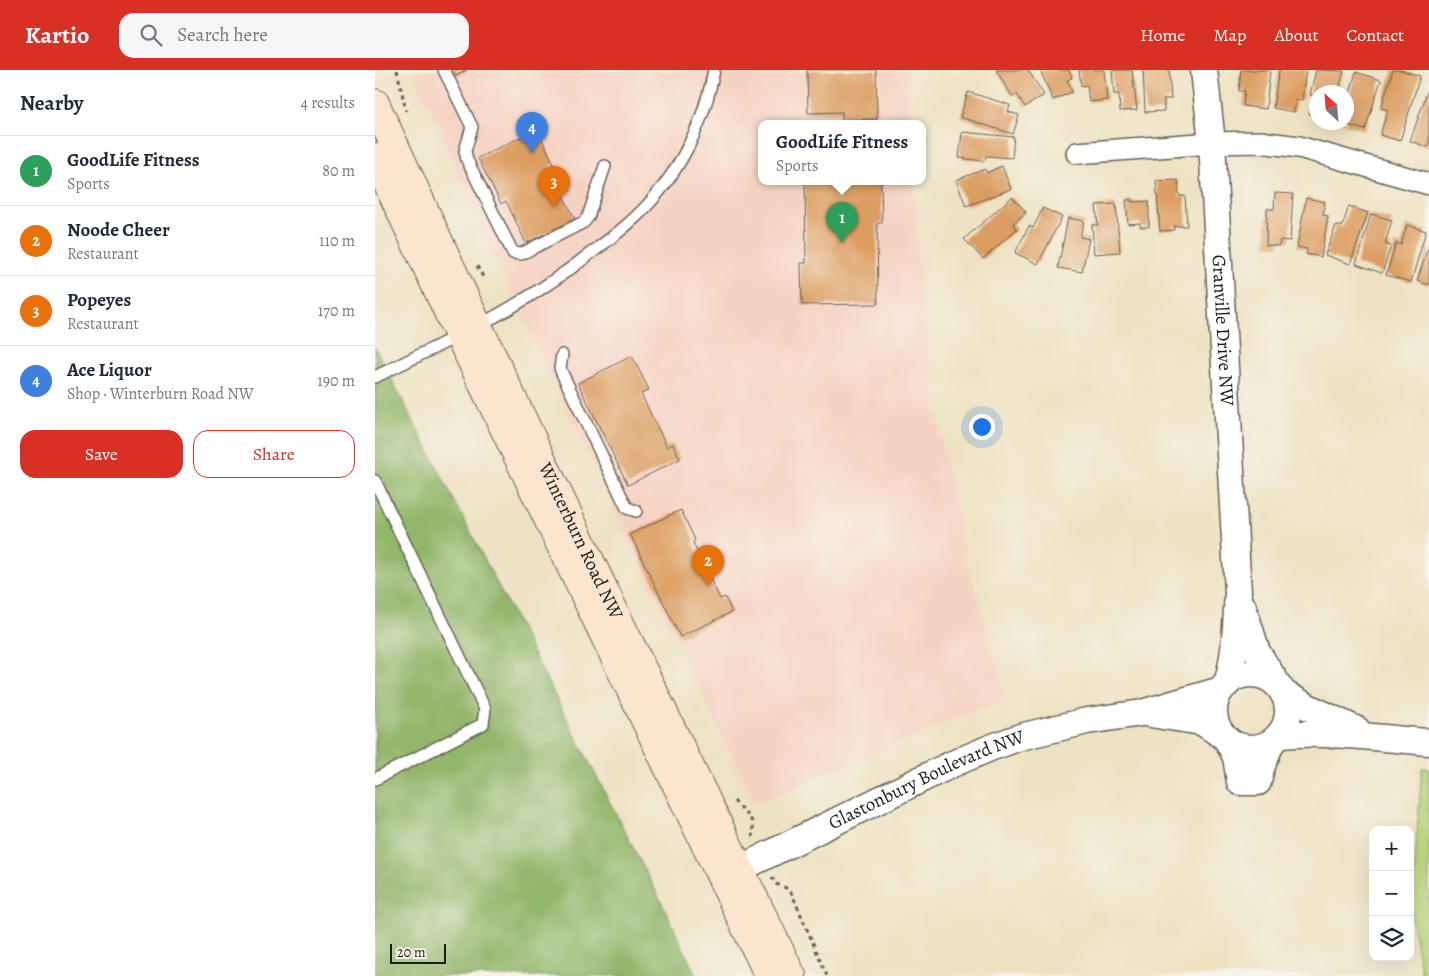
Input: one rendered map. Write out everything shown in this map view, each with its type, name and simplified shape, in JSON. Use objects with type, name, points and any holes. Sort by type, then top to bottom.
[{"type":"main road","name":"Winterburn Road NW","points":[[375,103],[468,331]]},
{"type":"main road","name":"Winterburn Road NW","points":[[375,157],[468,331],[730,873],[769,976]]},
{"type":"main road","name":"Winterburn Road NW","points":[[730,873],[792,976]]},
{"type":"street","name":"Granville Drive NW","points":[[1204,70],[1212,143],[1238,592],[1233,663],[1224,687]]},
{"type":"street","points":[[1077,154],[1212,143],[1260,142],[1299,147],[1429,184]]},
{"type":"street","name":"Granville Drive NW","points":[[1238,592],[1257,652],[1282,690]]},
{"type":"street","name":"Glastonbury Boulevard NW","points":[[730,873],[950,765],[990,748],[1020,737],[1087,721],[1141,713],[1224,687],[1241,676],[1252,674],[1268,678],[1282,690],[1314,710],[1369,736]]},
{"type":"street","points":[[1224,687],[1217,696],[1214,708],[1215,720],[1236,757],[1240,782],[1258,782],[1262,762],[1286,724],[1288,712],[1282,690]]},
{"type":"street","name":"Glastonbury Boulevard NW","points":[[1141,713],[1202,722],[1237,745],[1248,748],[1260,747],[1275,739],[1308,732],[1429,742]]},
{"type":"lane","points":[[444,70],[472,127],[465,151],[467,160],[513,253],[521,254],[584,222],[588,217],[605,166]]},
{"type":"lane","points":[[375,377],[513,308],[610,240],[648,205],[667,183],[693,138],[707,99],[714,70]]},
{"type":"lane","points":[[562,355],[560,368],[562,373],[627,508],[637,512]]},
{"type":"lane","points":[[375,481],[485,709],[483,724],[375,779]]},
{"type":"path","points":[[776,884],[786,888],[791,894],[827,976]]},
{"type":"shaded area","points":[[413,70],[907,70],[910,120],[758,120],[758,185],[914,185],[921,302],[935,412],[965,554],[1006,698],[754,804],[493,254]]},
{"type":"green space","points":[[375,347],[667,913],[696,976],[375,976]]},
{"type":"green space","points":[[1422,768],[1429,769],[1429,976],[1422,976],[1414,932],[1414,875]]},
{"type":"building","points":[[453,70],[467,70],[456,76]]},
{"type":"building","points":[[807,70],[876,70],[877,119],[842,120],[842,112],[808,113]]},
{"type":"building","points":[[996,70],[1028,70],[1044,95],[1025,107],[1017,94],[1012,96]]},
{"type":"building","points":[[1040,70],[1069,70],[1072,78],[1067,80],[1072,92],[1053,100]]},
{"type":"building","points":[[1079,70],[1104,70],[1107,100],[1089,102],[1087,85],[1081,86]]},
{"type":"building","points":[[1112,70],[1132,70],[1137,110],[1120,111],[1119,94],[1114,94]]},
{"type":"building","points":[[1143,70],[1169,70],[1171,99],[1164,99],[1164,111],[1145,112]]},
{"type":"building","points":[[1241,70],[1270,70],[1266,109],[1243,106],[1245,91],[1239,91]]},
{"type":"building","points":[[1279,70],[1306,70],[1302,100],[1296,99],[1294,112],[1273,108]]},
{"type":"building","points":[[1316,70],[1344,71],[1340,85],[1312,85]]},
{"type":"building","points":[[1393,70],[1401,70],[1420,76],[1400,141],[1380,135],[1388,110],[1381,108]]},
{"type":"building","points":[[1356,72],[1381,80],[1365,130],[1354,127],[1354,85],[1352,85]]},
{"type":"building","points":[[1429,87],[1429,144],[1428,147],[1410,141]]},
{"type":"building","points":[[968,92],[1010,105],[1008,112],[1019,115],[1013,134],[960,117]]},
{"type":"building","points":[[537,129],[554,164],[549,167],[575,219],[526,243],[506,201],[501,204],[478,158]]},
{"type":"building","points":[[962,132],[1014,137],[1012,158],[986,156],[983,161],[959,158]]},
{"type":"building","points":[[1002,166],[1011,189],[966,206],[956,180],[985,169],[986,173]]},
{"type":"building","points":[[1178,180],[1179,196],[1185,196],[1187,226],[1174,226],[1174,230],[1160,231],[1156,181]]},
{"type":"building","points":[[805,185],[881,185],[882,223],[877,223],[878,304],[802,305],[801,263],[806,263]]},
{"type":"building","points":[[1275,193],[1293,194],[1290,241],[1280,240],[1279,246],[1266,245],[1267,209],[1274,209]]},
{"type":"building","points":[[1012,197],[1026,212],[1013,224],[1017,229],[983,259],[964,239]]},
{"type":"building","points":[[1306,198],[1325,202],[1323,215],[1328,216],[1321,257],[1306,254],[1307,249],[1297,247]]},
{"type":"building","points":[[1126,200],[1132,200],[1132,202],[1149,201],[1149,227],[1140,227],[1140,223],[1128,224]]},
{"type":"building","points":[[1116,204],[1120,252],[1094,254],[1092,225],[1098,225],[1096,205]]},
{"type":"building","points":[[1349,206],[1368,213],[1350,264],[1325,255],[1336,225],[1342,227]]},
{"type":"building","points":[[1043,208],[1062,217],[1038,264],[1015,253],[1029,226],[1033,228]]},
{"type":"building","points":[[1371,214],[1392,220],[1385,244],[1391,246],[1382,273],[1356,264]]},
{"type":"building","points":[[1068,218],[1084,221],[1080,237],[1089,239],[1082,272],[1058,268]]},
{"type":"building","points":[[1407,225],[1426,231],[1411,282],[1386,275],[1396,243],[1401,245]]},
{"type":"building","points":[[1429,246],[1429,285],[1417,281]]},
{"type":"building","points":[[632,356],[649,390],[641,394],[667,447],[673,444],[680,459],[628,485],[578,383]]},
{"type":"building","points":[[681,510],[695,540],[693,543],[720,599],[725,597],[732,612],[680,637],[630,534]]},
{"type":"place","name":"Ace Liquor","points":[[532,153]]},
{"type":"place","name":"Popeyes","points":[[554,207]]},
{"type":"place","name":"GoodLife Fitness","points":[[842,243]]},
{"type":"place","name":"Noode Cheer","points":[[708,586]]}]
